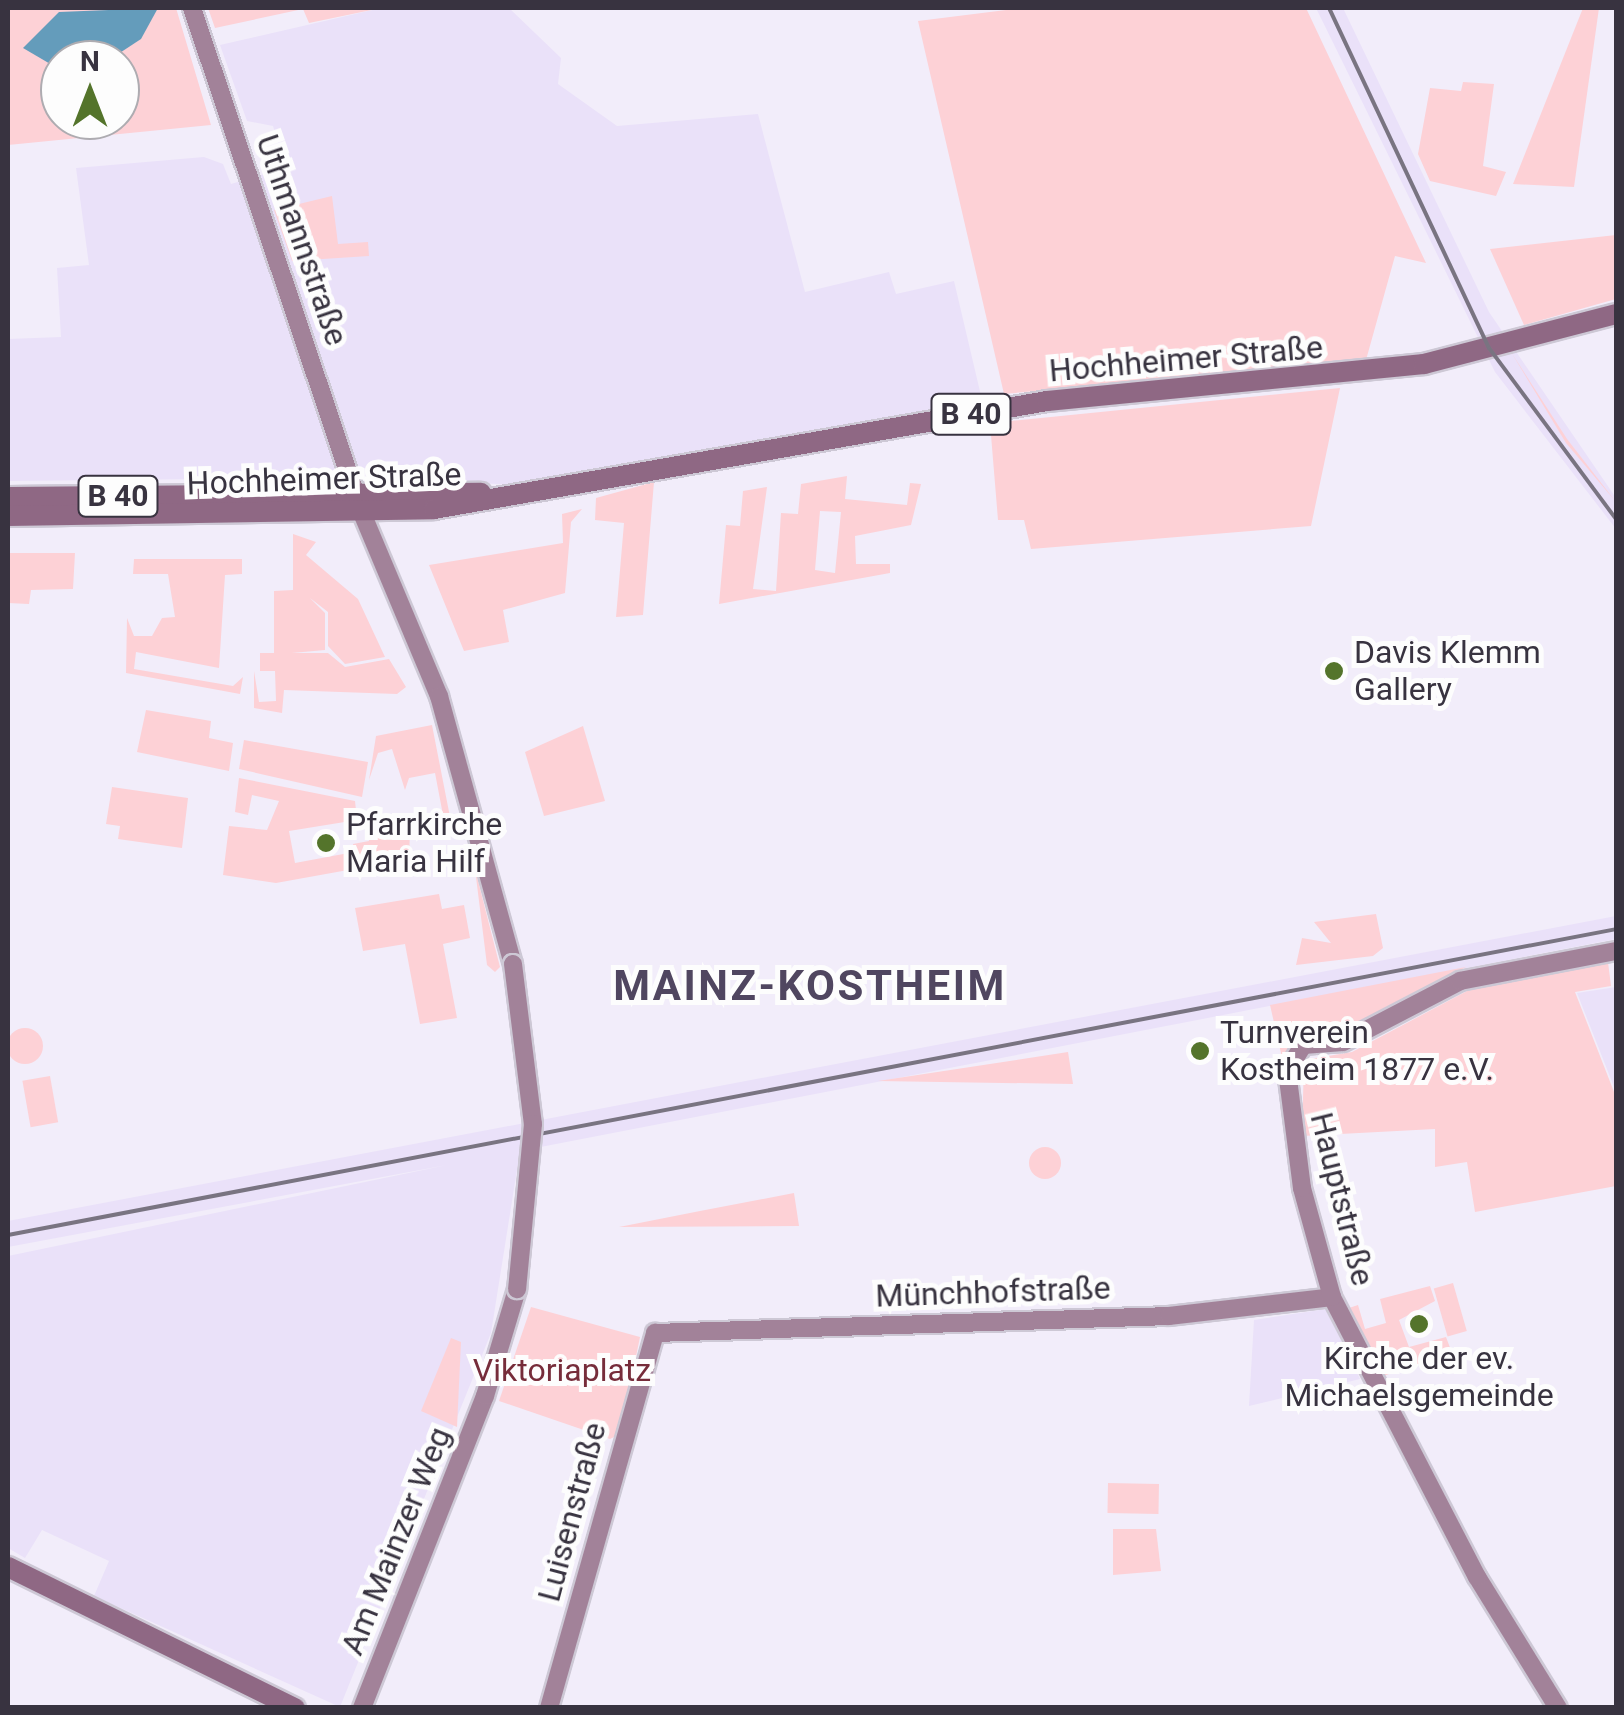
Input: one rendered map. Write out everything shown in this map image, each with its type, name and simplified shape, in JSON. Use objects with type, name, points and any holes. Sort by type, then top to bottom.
[{"type":"main road","name":"Hochheimer Straße","points":[[8,516],[362,513],[523,496],[1047,401],[1424,364],[1616,314]]},
{"type":"main road","name":"Hochheimer Straße","points":[[8,497],[354,492],[523,496]]},
{"type":"main road","points":[[8,1568],[46,1591],[295,1708]]},
{"type":"main road","points":[[8,1580],[46,1591]]},
{"type":"street","name":"Uthmannstraße","points":[[192,8],[354,492],[439,696],[513,964]]},
{"type":"street","name":"Hauptstraße","points":[[1558,1708],[1477,1577],[1332,1297],[1287,1098],[1298,1049],[1343,1042],[1460,981],[1616,952]]},
{"type":"street","name":"Am Mainzer Weg","points":[[362,1708],[485,1396],[517,1289],[533,1124],[513,964]]},
{"type":"street","name":"Münchhofstraße","points":[[654,1333],[1169,1316],[1332,1297]]},
{"type":"street","name":"Luisenstraße","points":[[549,1708],[654,1333]]},
{"type":"shaded area","points":[[381,8],[509,8],[561,58],[558,84],[617,126],[758,114],[805,292],[889,272],[896,294],[954,281],[982,400],[514,485],[376,477],[364,468],[311,478],[8,481],[8,339],[61,337],[57,268],[89,265],[76,168],[204,157],[223,164],[231,184],[268,173],[282,156],[273,126],[247,121],[220,45]]},
{"type":"shaded area","points":[[1316,8],[1343,8],[1489,312],[1616,498],[1616,529],[1495,372]]},
{"type":"shaded area","points":[[1616,916],[1616,939],[520,1151],[491,1333],[340,1707],[94,1596],[109,1561],[42,1530],[25,1558],[8,1548],[8,1256],[447,1165],[8,1247],[8,1221]]},
{"type":"shaded area","points":[[1616,987],[1616,1092],[1577,993]]},
{"type":"shaded area","points":[[1326,1309],[1360,1379],[1249,1406],[1254,1320]]},
{"type":"green space","points":[[8,8],[176,8],[211,125],[140,132],[140,40],[40,40],[40,140],[59,140],[8,145]]},
{"type":"green space","points":[[208,8],[381,8],[309,23],[303,9],[215,28]]},
{"type":"green space","points":[[1023,8],[1306,8],[1426,263],[1395,256],[1366,360],[1004,394],[918,21]]},
{"type":"green space","points":[[1583,8],[1599,8],[1574,187],[1513,184]]},
{"type":"green space","points":[[1463,82],[1494,84],[1483,166],[1506,172],[1496,196],[1430,181],[1418,154],[1430,88],[1461,91]]},
{"type":"green space","points":[[332,196],[338,244],[368,242],[369,256],[292,261],[274,210]]},
{"type":"green space","points":[[1616,235],[1616,299],[1524,325],[1490,249]]},
{"type":"green space","points":[[1511,352],[1567,439],[1616,502],[1566,443]]},
{"type":"green space","points":[[1340,388],[1311,526],[1031,549],[1024,520],[998,520],[990,423]]},
{"type":"green space","points":[[847,476],[845,499],[907,505],[910,483],[921,484],[911,525],[855,536],[856,564],[890,564],[890,573],[719,604],[726,525],[740,526],[743,491],[767,487],[753,589],[776,591],[781,513],[798,514],[801,484]],"holes":[[[820,511],[841,512],[835,573],[815,570]]]},
{"type":"green space","points":[[654,482],[643,615],[616,617],[624,523],[595,520],[596,498]]},
{"type":"green space","points":[[582,509],[571,522],[565,593],[503,610],[509,642],[464,651],[429,565],[563,543],[562,514]]},
{"type":"green space","points":[[293,534],[316,542],[306,555],[358,599],[385,657],[345,664],[328,646],[328,612],[310,598],[325,613],[325,650],[292,653],[328,653],[345,667],[389,659],[406,687],[397,694],[284,690],[282,713],[254,708],[254,671],[259,702],[276,701],[275,671],[260,671],[260,653],[274,653],[274,591],[293,590]]},
{"type":"green space","points":[[8,553],[75,553],[73,589],[31,590],[29,604],[8,603]]},
{"type":"green space","points":[[134,559],[242,559],[242,574],[225,575],[219,668],[136,652],[134,669],[233,686],[243,677],[240,694],[126,673],[127,618],[134,636],[152,636],[162,618],[175,617],[168,574],[133,574]]},
{"type":"green space","points":[[146,710],[211,721],[209,738],[233,743],[229,771],[137,752]]},
{"type":"green space","points":[[432,725],[451,822],[410,830],[409,859],[276,883],[223,875],[229,826],[267,830],[279,801],[252,795],[248,815],[235,812],[239,778],[355,801],[357,820],[289,831],[295,863],[354,852],[353,844],[369,841],[367,826],[443,815],[435,773],[409,778],[405,790],[392,749],[378,753],[369,780],[376,736]]},
{"type":"green space","points":[[583,726],[605,801],[544,816],[525,752]]},
{"type":"green space","points":[[244,740],[368,762],[362,797],[239,769]]},
{"type":"green space","points":[[112,787],[188,798],[182,848],[118,839],[120,826],[106,824]]},
{"type":"green space","points":[[475,869],[500,967],[495,972],[487,965]]},
{"type":"green space","points":[[439,894],[442,909],[464,905],[470,938],[443,944],[457,1018],[420,1024],[405,944],[363,951],[355,908]]},
{"type":"green space","points":[[1376,914],[1383,948],[1373,956],[1296,965],[1302,938],[1331,943],[1314,922]]},
{"type":"green space","points":[[1608,962],[1611,986],[1575,992],[1616,1097],[1616,1186],[1475,1212],[1467,1162],[1435,1167],[1435,1129],[1302,1136],[1304,1060],[1352,1052],[1467,991]]},
{"type":"green space","points":[[1466,967],[1339,1032],[1301,1033],[1283,1062],[1270,1005]]},
{"type":"green space","points":[[25,1028],[38,1033],[43,1046],[38,1059],[25,1064],[12,1059],[7,1046],[12,1033]]},
{"type":"green space","points":[[1068,1052],[1073,1084],[878,1081]]},
{"type":"green space","points":[[50,1076],[58,1122],[31,1127],[22,1081]]},
{"type":"green space","points":[[1045,1147],[1056,1152],[1061,1163],[1056,1174],[1045,1179],[1034,1174],[1029,1163],[1034,1152]]},
{"type":"green space","points":[[794,1193],[799,1226],[619,1227],[700,1211]]},
{"type":"green space","points":[[1453,1283],[1467,1331],[1448,1337],[1434,1289]]},
{"type":"green space","points":[[1430,1286],[1435,1301],[1399,1320],[1409,1347],[1446,1337],[1452,1353],[1380,1377],[1349,1308],[1358,1305],[1365,1329],[1386,1323],[1380,1299]]},
{"type":"green space","name":"Viktoriaplatz","points":[[531,1307],[640,1337],[620,1434],[610,1439],[499,1401]]},
{"type":"green space","points":[[451,1338],[461,1342],[457,1427],[421,1411]]},
{"type":"green space","points":[[1108,1483],[1159,1484],[1158,1514],[1107,1513]]},
{"type":"green space","points":[[1113,1529],[1156,1529],[1161,1571],[1113,1575]]},
{"type":"water","points":[[158,8],[139,40],[40,40],[40,58],[23,48],[59,12]]},
{"type":"railway","points":[[1329,8],[1489,348],[1616,519]]},
{"type":"railway","points":[[8,1235],[1616,929]]},
{"type":"place","name":"Davis Klemm Gallery","points":[[1334,671]]},
{"type":"place","name":"Pfarrkirche Maria Hilf","points":[[326,843]]},
{"type":"place","name":"Turnverein Kostheim 1877 e.V.","points":[[1200,1051]]},
{"type":"place","name":"Kirche der ev. Michaelsgemeinde","points":[[1419,1324]]},
{"type":"district","name":"MAINZ-KOSTHEIM","points":[[810,986]]}]
